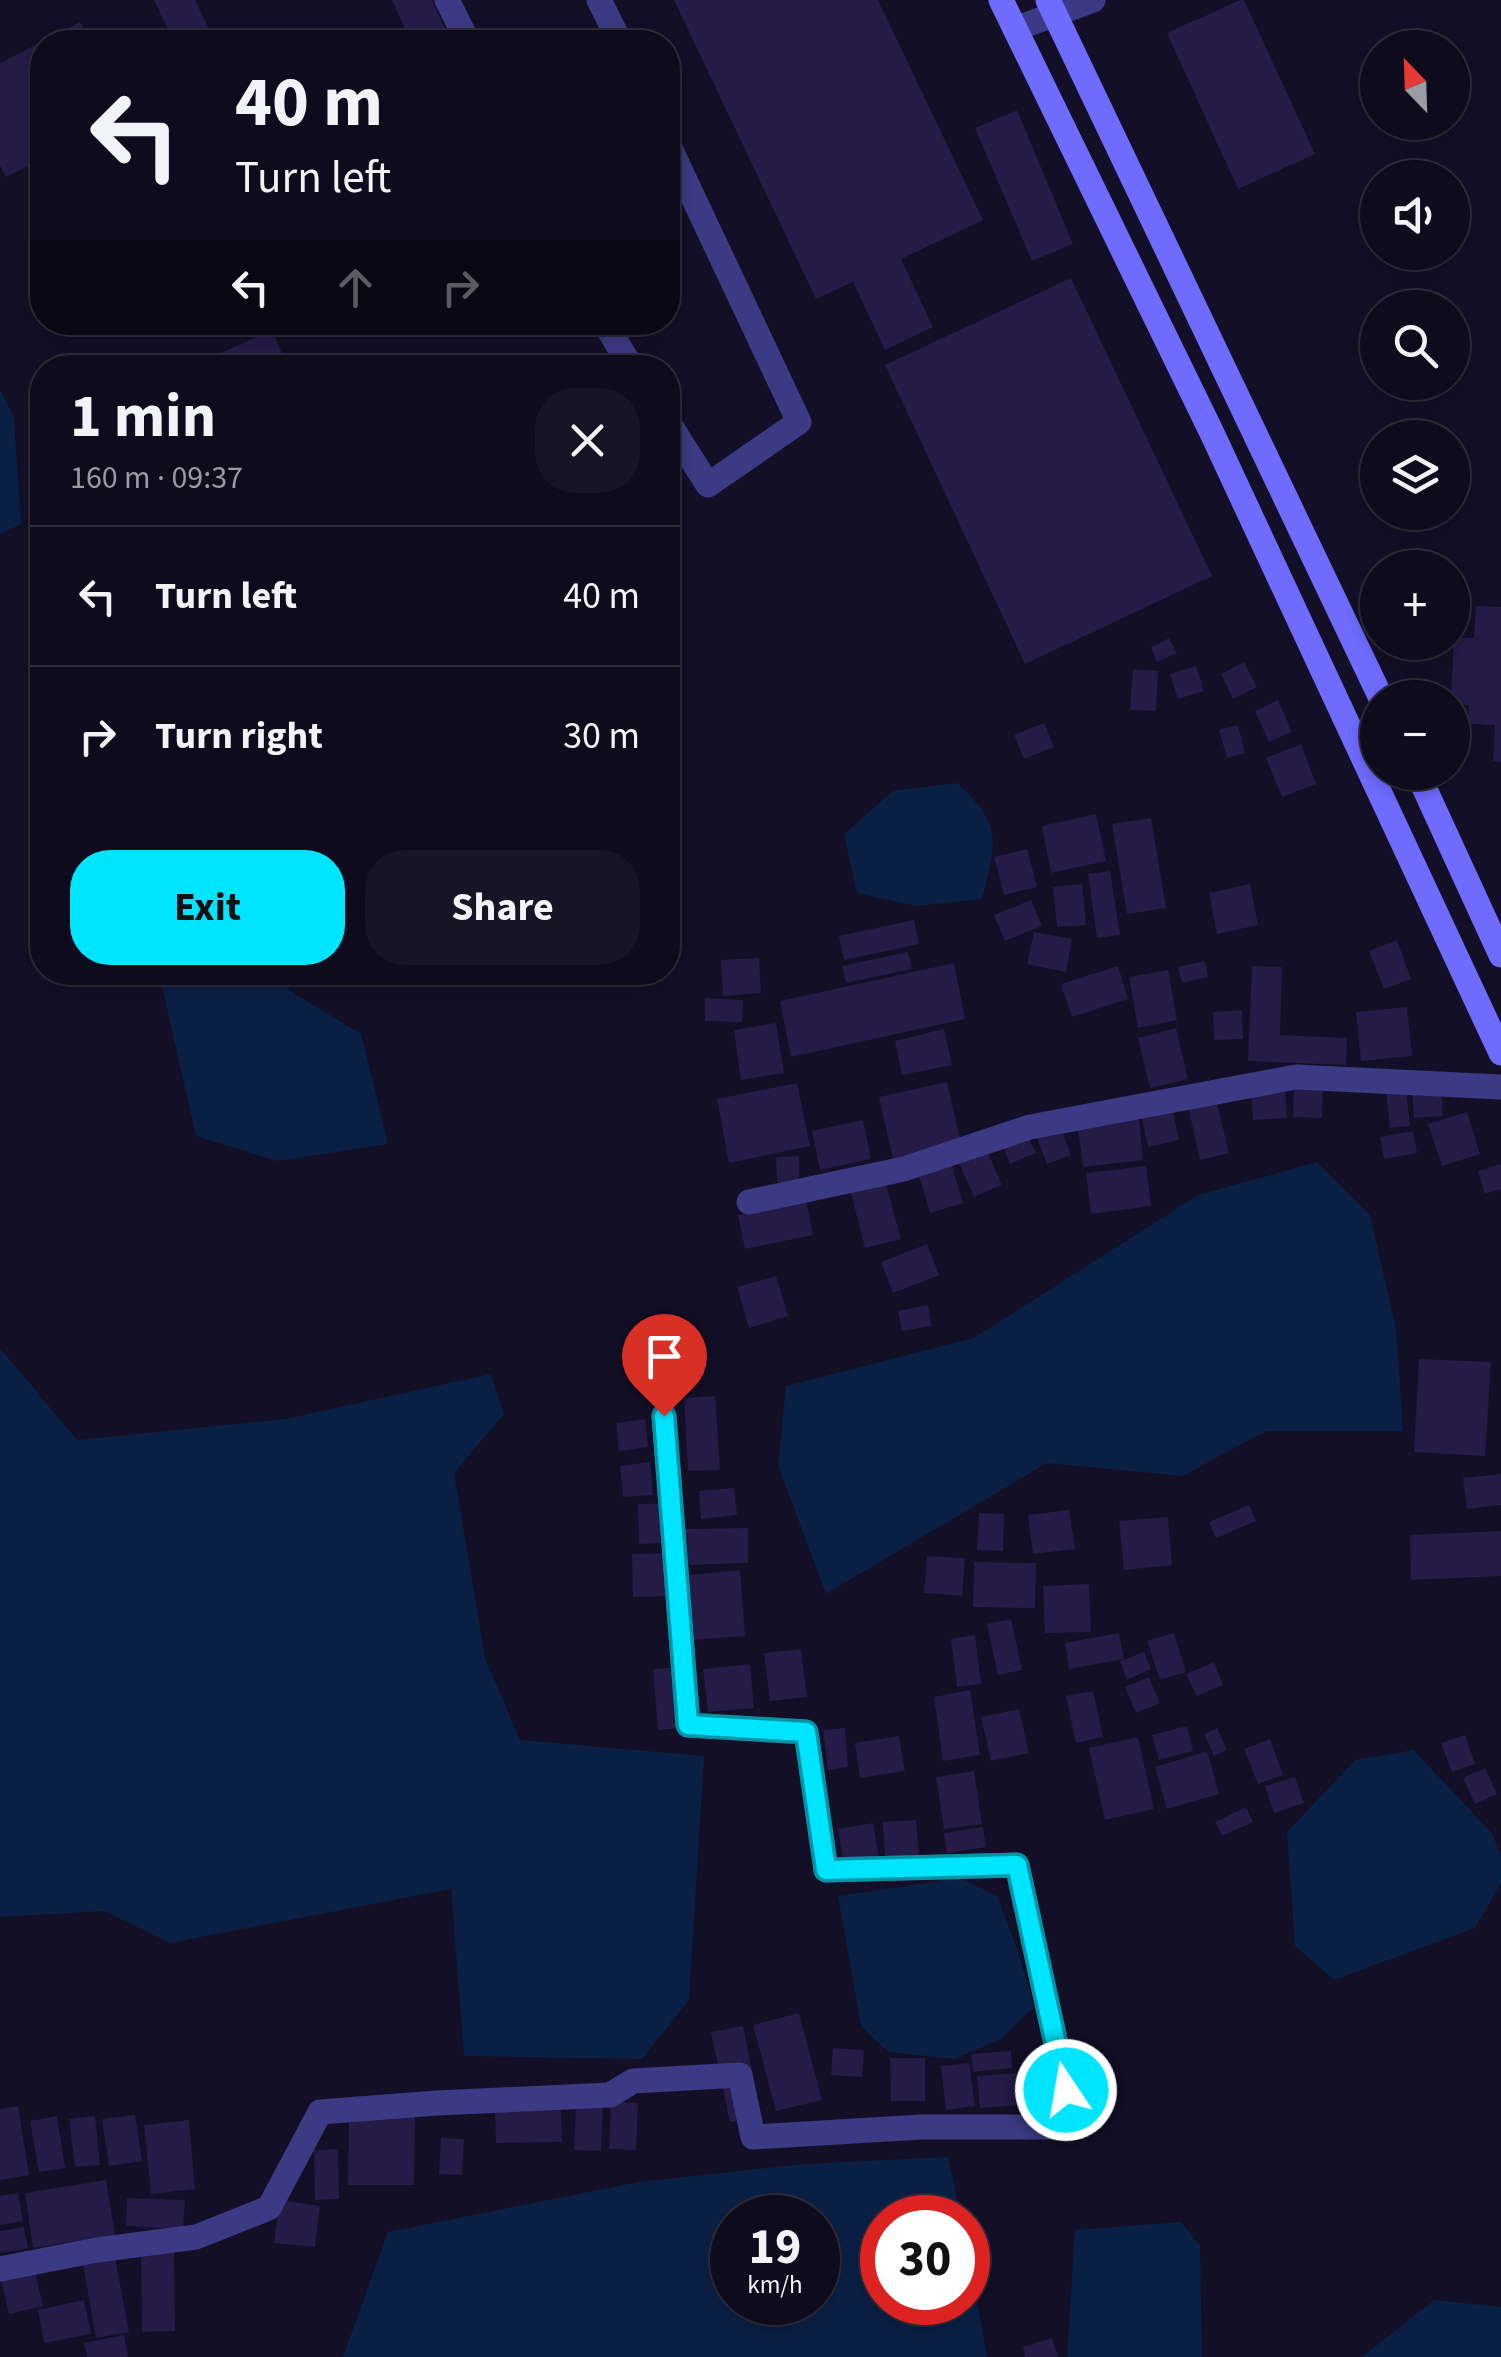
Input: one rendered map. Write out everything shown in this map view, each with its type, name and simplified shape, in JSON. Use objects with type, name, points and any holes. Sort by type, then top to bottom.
[{"type":"main road","points":[[1001,0],[1211,431],[1501,1052]]},
{"type":"main road","points":[[1052,7],[1372,680]]},
{"type":"main road","points":[[1425,790],[1501,956]]},
{"type":"street","points":[[447,0],[462,30]]},
{"type":"street","points":[[599,0],[614,30]]},
{"type":"street","points":[[1014,29],[1052,7],[1093,0]]},
{"type":"street","points":[[680,170],[798,422],[708,485],[680,441]]},
{"type":"street","points":[[749,1202],[904,1169],[1030,1127],[1296,1077],[1501,1087]]},
{"type":"street","points":[[0,2269],[196,2237],[269,2208],[320,2112],[610,2095],[632,2081],[740,2074],[753,2137],[922,2127],[1074,2128],[1017,1865],[826,1870],[806,1732],[688,1725],[664,1416]]},
{"type":"water","points":[[0,390],[14,417],[21,524],[0,534]]},
{"type":"water","points":[[957,783],[983,811],[992,836],[991,863],[982,899],[916,906],[857,893],[844,834],[893,791]]},
{"type":"water","points":[[162,985],[284,985],[361,1034],[388,1144],[277,1161],[196,1136]]},
{"type":"water","points":[[1317,1162],[1370,1215],[1396,1329],[1403,1431],[1266,1431],[1183,1476],[1047,1463],[826,1594],[778,1465],[786,1386],[974,1338],[1198,1195]]},
{"type":"water","points":[[0,1348],[77,1440],[285,1419],[491,1374],[504,1414],[454,1473],[485,1658],[520,1740],[704,1756],[689,2000],[642,2059],[464,2056],[451,1889],[170,1943],[104,1911],[0,1917]]},
{"type":"water","points":[[1413,1750],[1492,1833],[1501,1856],[1501,1883],[1475,1928],[1334,1980],[1295,1946],[1287,1832],[1355,1760]]},
{"type":"water","points":[[960,1878],[997,1896],[1034,2007],[1001,2039],[955,2059],[888,2052],[861,2026],[838,1896]]},
{"type":"water","points":[[948,2157],[956,2195],[860,2195],[860,2325],[981,2325],[987,2357],[343,2357],[388,2232],[639,2182],[804,2164]]},
{"type":"water","points":[[1181,2222],[1200,2245],[1202,2357],[1067,2357],[1075,2230]]},
{"type":"water","points":[[1434,2300],[1501,2307],[1501,2357],[1362,2357]]},
{"type":"building","points":[[154,0],[195,0],[209,30],[168,30]]},
{"type":"building","points":[[392,0],[432,0],[446,30],[406,30]]},
{"type":"building","points":[[674,0],[878,0],[983,220],[901,259],[933,327],[885,350],[853,282],[816,299]]},
{"type":"building","points":[[1244,0],[1315,154],[1238,189],[1167,33]]},
{"type":"building","points":[[80,22],[84,30],[64,30]]},
{"type":"building","points":[[30,48],[30,165],[6,177],[0,165],[0,63]]},
{"type":"building","points":[[1017,110],[1073,244],[1032,261],[975,128]]},
{"type":"building","points":[[1071,278],[1212,576],[1025,664],[885,365]]},
{"type":"building","points":[[261,335],[274,335],[283,355],[216,355]]},
{"type":"building","points":[[1476,606],[1501,607],[1501,762],[1493,761],[1495,725],[1470,724],[1470,680],[1452,680],[1453,660],[1470,660],[1470,638],[1474,638]]},
{"type":"building","points":[[1169,638],[1177,653],[1157,662],[1151,647]]},
{"type":"building","points":[[1244,662],[1257,687],[1233,699],[1221,674]]},
{"type":"building","points":[[1196,666],[1204,691],[1178,699],[1170,674]]},
{"type":"building","points":[[1133,669],[1158,671],[1156,711],[1130,710]]},
{"type":"building","points":[[1278,700],[1292,732],[1269,742],[1255,711]]},
{"type":"building","points":[[1044,723],[1054,747],[1024,759],[1014,735]]},
{"type":"building","points":[[1238,725],[1245,753],[1227,758],[1219,730]]},
{"type":"building","points":[[1301,744],[1316,784],[1282,797],[1266,758]]},
{"type":"building","points":[[1096,814],[1106,861],[1051,873],[1042,826]]},
{"type":"building","points":[[1151,818],[1166,908],[1127,914],[1112,824]]},
{"type":"building","points":[[1027,849],[1037,887],[1004,895],[994,857]]},
{"type":"building","points":[[1110,871],[1120,935],[1097,938],[1088,874]]},
{"type":"building","points":[[1082,884],[1086,925],[1057,927],[1053,887]]},
{"type":"building","points":[[1250,884],[1258,925],[1217,934],[1209,893]]},
{"type":"building","points":[[1031,900],[1042,926],[1005,941],[994,915]]},
{"type":"building","points":[[914,920],[919,944],[844,960],[839,936]]},
{"type":"building","points":[[1034,932],[1072,939],[1066,972],[1027,964]]},
{"type":"building","points":[[1397,940],[1411,979],[1384,989],[1369,951]]},
{"type":"building","points":[[908,952],[912,969],[846,983],[842,966]]},
{"type":"building","points":[[759,958],[761,993],[723,996],[721,960]]},
{"type":"building","points":[[1205,961],[1208,977],[1182,983],[1178,967]]},
{"type":"building","points":[[954,963],[965,1019],[791,1057],[780,1001]]},
{"type":"building","points":[[1118,966],[1128,999],[1072,1017],[1061,984]]},
{"type":"building","points":[[1252,966],[1282,967],[1280,1035],[1347,1038],[1346,1065],[1248,1061]]},
{"type":"building","points":[[1168,970],[1177,1020],[1138,1028],[1129,977]]},
{"type":"building","points":[[705,998],[743,1000],[742,1022],[705,1021]]},
{"type":"building","points":[[1407,1007],[1412,1056],[1361,1061],[1356,1012]]},
{"type":"building","points":[[1242,1010],[1243,1039],[1214,1040],[1213,1012]]},
{"type":"building","points":[[776,1023],[784,1073],[741,1080],[734,1030]]},
{"type":"building","points":[[1176,1028],[1188,1079],[1150,1088],[1138,1038]]},
{"type":"building","points":[[944,1029],[952,1065],[902,1075],[895,1041]]},
{"type":"building","points":[[947,1082],[961,1143],[893,1159],[879,1097]]},
{"type":"building","points":[[797,1083],[810,1146],[729,1163],[717,1099]]},
{"type":"building","points":[[1294,1084],[1323,1085],[1322,1118],[1293,1117]]},
{"type":"building","points":[[1285,1087],[1287,1118],[1253,1120],[1251,1090]]},
{"type":"building","points":[[1441,1089],[1443,1116],[1414,1118],[1412,1091]]},
{"type":"building","points":[[1406,1090],[1410,1126],[1390,1128],[1386,1092]]},
{"type":"building","points":[[1216,1099],[1229,1153],[1200,1160],[1188,1106]]},
{"type":"building","points":[[1173,1112],[1179,1140],[1148,1147],[1142,1119]]},
{"type":"building","points":[[1467,1112],[1480,1154],[1442,1166],[1428,1124]]},
{"type":"building","points":[[1139,1119],[1143,1160],[1083,1167],[1078,1127]]},
{"type":"building","points":[[863,1120],[871,1159],[820,1170],[812,1131]]},
{"type":"building","points":[[1061,1128],[1071,1155],[1047,1164],[1037,1138]]},
{"type":"building","points":[[1413,1131],[1417,1153],[1384,1159],[1380,1137]]},
{"type":"building","points":[[1027,1134],[1036,1153],[1010,1164],[1002,1144]]},
{"type":"building","points":[[987,1151],[1002,1185],[974,1197],[959,1163]]},
{"type":"building","points":[[799,1156],[799,1181],[777,1182],[776,1157]]},
{"type":"building","points":[[951,1163],[963,1203],[930,1213],[918,1173]]},
{"type":"building","points":[[1501,1164],[1501,1189],[1485,1194],[1478,1171]]},
{"type":"building","points":[[1146,1166],[1151,1206],[1091,1214],[1086,1173]]},
{"type":"building","points":[[885,1180],[901,1239],[865,1248],[850,1189]]},
{"type":"building","points":[[806,1201],[813,1235],[745,1249],[738,1215]]},
{"type":"building","points":[[927,1244],[939,1275],[893,1293],[881,1262]]},
{"type":"building","points":[[776,1276],[788,1316],[749,1328],[737,1287]]},
{"type":"building","points":[[928,1305],[931,1326],[902,1331],[898,1311]]},
{"type":"building","points":[[1419,1359],[1491,1362],[1485,1456],[1414,1452]]},
{"type":"building","points":[[715,1396],[720,1470],[688,1471],[684,1398]]},
{"type":"building","points":[[645,1419],[648,1447],[619,1451],[616,1423]]},
{"type":"building","points":[[650,1462],[653,1495],[623,1497],[620,1466]]},
{"type":"building","points":[[1501,1474],[1501,1505],[1467,1509],[1463,1478]]},
{"type":"building","points":[[734,1488],[737,1515],[701,1519],[699,1491]]},
{"type":"building","points":[[681,1503],[682,1542],[639,1544],[638,1504]]},
{"type":"building","points":[[1249,1505],[1256,1521],[1216,1538],[1209,1522]]},
{"type":"building","points":[[1069,1510],[1075,1549],[1033,1554],[1028,1515]]},
{"type":"building","points":[[979,1513],[1004,1514],[1003,1551],[977,1550]]},
{"type":"building","points":[[1168,1517],[1172,1565],[1124,1570],[1119,1521]]},
{"type":"building","points":[[748,1528],[748,1563],[686,1565],[685,1529]]},
{"type":"building","points":[[1501,1531],[1501,1576],[1411,1580],[1410,1535]]},
{"type":"building","points":[[673,1553],[674,1596],[633,1597],[632,1554]]},
{"type":"building","points":[[927,1556],[965,1558],[962,1596],[924,1593]]},
{"type":"building","points":[[974,1562],[1036,1563],[1035,1608],[973,1607]]},
{"type":"building","points":[[740,1570],[745,1636],[692,1640],[687,1575]]},
{"type":"building","points":[[1089,1584],[1091,1632],[1045,1633],[1043,1586]]},
{"type":"building","points":[[1011,1619],[1022,1670],[998,1675],[987,1624]]},
{"type":"building","points":[[1119,1633],[1124,1659],[1069,1669],[1065,1643]]},
{"type":"building","points":[[1174,1633],[1186,1672],[1160,1680],[1147,1641]]},
{"type":"building","points":[[975,1635],[981,1684],[957,1687],[951,1639]]},
{"type":"building","points":[[801,1649],[807,1697],[770,1701],[764,1653]]},
{"type":"building","points":[[1144,1652],[1151,1669],[1127,1680],[1120,1661]]},
{"type":"building","points":[[1214,1662],[1223,1685],[1197,1696],[1186,1674]]},
{"type":"building","points":[[750,1664],[754,1708],[708,1712],[703,1669]]},
{"type":"building","points":[[696,1666],[701,1726],[658,1730],[653,1669]]},
{"type":"building","points":[[1149,1677],[1160,1703],[1136,1713],[1125,1687]]},
{"type":"building","points":[[970,1690],[980,1755],[943,1761],[934,1697]]},
{"type":"building","points":[[1093,1691],[1103,1737],[1076,1743],[1066,1696]]},
{"type":"building","points":[[1019,1709],[1029,1753],[991,1761],[981,1717]]},
{"type":"building","points":[[1187,1726],[1193,1751],[1159,1760],[1152,1735]]},
{"type":"building","points":[[845,1728],[848,1767],[828,1770],[823,1730]]},
{"type":"building","points":[[1217,1728],[1227,1750],[1214,1756],[1204,1734]]},
{"type":"building","points":[[1465,1735],[1475,1764],[1452,1772],[1441,1743]]},
{"type":"building","points":[[899,1736],[905,1771],[860,1778],[855,1743]]},
{"type":"building","points":[[1138,1737],[1154,1809],[1105,1820],[1089,1748]]},
{"type":"building","points":[[1270,1739],[1283,1775],[1258,1784],[1244,1749]]},
{"type":"building","points":[[1207,1751],[1219,1794],[1167,1809],[1155,1767]]},
{"type":"building","points":[[1485,1768],[1497,1794],[1475,1804],[1463,1778]]},
{"type":"building","points":[[974,1771],[982,1824],[944,1829],[936,1777]]},
{"type":"building","points":[[1295,1777],[1304,1803],[1274,1813],[1265,1786]]},
{"type":"building","points":[[1246,1807],[1253,1822],[1222,1836],[1215,1822]]},
{"type":"building","points":[[916,1820],[919,1858],[885,1860],[883,1822]]},
{"type":"building","points":[[873,1823],[879,1859],[844,1865],[838,1829]]},
{"type":"building","points":[[983,1827],[986,1847],[947,1853],[944,1833]]},
{"type":"building","points":[[799,2013],[822,2100],[776,2111],[753,2025]]},
{"type":"building","points":[[743,2026],[761,2116],[730,2122],[711,2032]]},
{"type":"building","points":[[833,2048],[864,2050],[862,2077],[831,2075]]},
{"type":"building","points":[[1011,2051],[1012,2068],[973,2072],[971,2054]]},
{"type":"building","points":[[890,2058],[925,2058],[925,2101],[891,2101]]},
{"type":"building","points":[[969,2063],[975,2106],[946,2110],[941,2066]]},
{"type":"building","points":[[1017,2073],[1020,2105],[980,2108],[977,2076]]},
{"type":"building","points":[[611,2102],[638,2103],[636,2150],[609,2149]]},
{"type":"building","points":[[576,2103],[603,2104],[601,2151],[574,2150]]},
{"type":"building","points":[[18,2106],[29,2175],[0,2180],[0,2109]]},
{"type":"building","points":[[561,2109],[562,2142],[496,2143],[495,2110]]},
{"type":"building","points":[[349,2114],[415,2115],[414,2185],[348,2185]]},
{"type":"building","points":[[135,2115],[142,2161],[109,2166],[102,2119]]},
{"type":"building","points":[[57,2116],[65,2168],[39,2172],[30,2121]]},
{"type":"building","points":[[95,2116],[100,2165],[75,2167],[69,2119]]},
{"type":"building","points":[[189,2120],[195,2189],[151,2194],[144,2125]]},
{"type":"building","points":[[441,2138],[464,2139],[462,2175],[439,2174]]},
{"type":"building","points":[[338,2149],[339,2199],[315,2200],[314,2150]]},
{"type":"building","points":[[106,2180],[115,2235],[33,2248],[25,2193]]},
{"type":"building","points":[[18,2193],[23,2221],[0,2225],[0,2196]]},
{"type":"building","points":[[127,2198],[185,2200],[183,2229],[126,2226]]},
{"type":"building","points":[[280,2200],[320,2206],[315,2247],[274,2243]]},
{"type":"building","points":[[24,2227],[28,2248],[0,2253],[0,2231]]},
{"type":"building","points":[[174,2250],[175,2331],[142,2332],[141,2251]]},
{"type":"building","points":[[115,2258],[129,2332],[96,2338],[83,2264]]},
{"type":"building","points":[[35,2272],[43,2306],[9,2314],[1,2280]]},
{"type":"building","points":[[84,2300],[91,2334],[44,2343],[38,2310]]},
{"type":"building","points":[[124,2335],[128,2357],[87,2357],[84,2343]]},
{"type":"building","points":[[1052,2338],[1058,2357],[1025,2357],[1023,2347]]},
{"type":"route","points":[[664,1416],[688,1725],[806,1732],[826,1870],[1017,1865],[1066,2090]]}]
